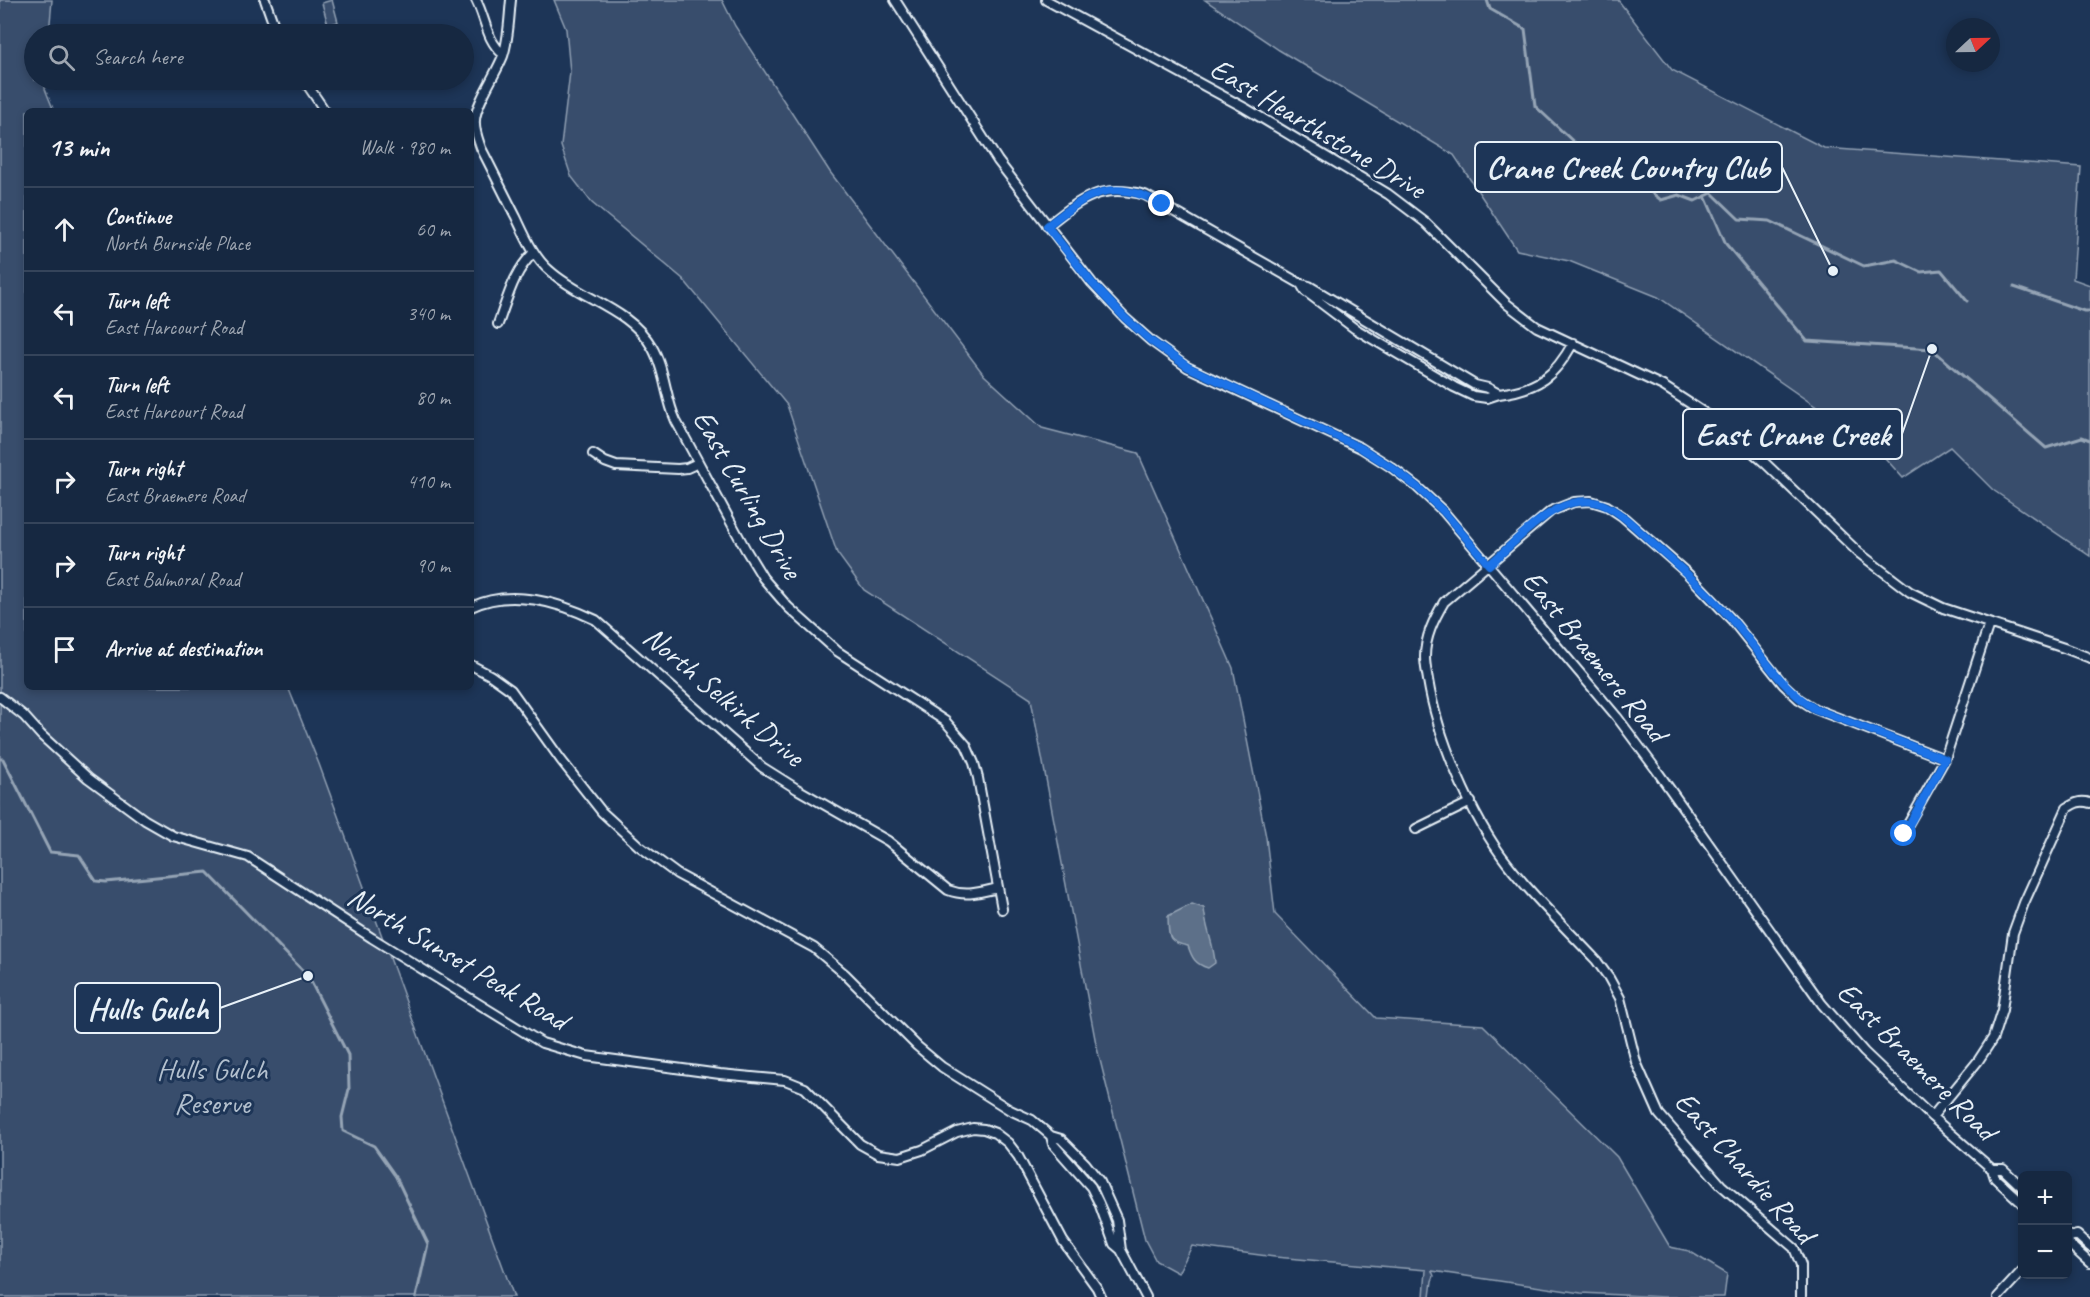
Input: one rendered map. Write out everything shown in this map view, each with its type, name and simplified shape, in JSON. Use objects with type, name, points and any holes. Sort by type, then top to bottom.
[{"type":"street","points":[[265,0],[273,24]]},
{"type":"street","points":[[476,0],[490,39],[503,54]]},
{"type":"street","points":[[503,54],[511,0]]},
{"type":"street","name":"East Braemere Road","points":[[895,0],[998,161],[1092,283],[1125,318],[1151,341],[1188,367],[1361,448],[1391,467],[1443,511],[1617,717],[1822,1004],[1864,1052],[1932,1117],[1992,1169],[1995,1178],[2018,1199]]},
{"type":"street","name":"East Hearthstone Drive","points":[[1046,0],[1245,108],[1388,194],[1425,222],[1507,304],[1537,327],[1663,386],[1717,422],[1765,463],[1859,553],[1910,592],[1943,608],[2090,658]]},
{"type":"street","name":"East Curling Drive","points":[[503,54],[493,80],[477,108],[476,132],[481,148],[534,252],[548,270],[570,287],[621,315],[641,332],[652,346],[669,405],[698,463],[763,578],[788,607],[837,651],[945,721],[966,745],[976,771],[1002,909]]},
{"type":"street","points":[[311,90],[323,108]]},
{"type":"street","points":[[1047,226],[1078,201],[1098,192],[1124,189],[1145,195],[1301,284],[1309,286],[1475,385],[1499,394]]},
{"type":"street","points":[[498,324],[516,273],[534,252]]},
{"type":"street","points":[[1301,284],[1305,291],[1354,328],[1473,396],[1487,398],[1532,387],[1550,376],[1563,362],[1574,343]]},
{"type":"street","points":[[593,454],[616,466],[678,470],[698,463]]},
{"type":"street","name":"East Chardie Road","points":[[1801,1297],[1801,1265],[1794,1248],[1721,1185],[1659,1114],[1636,1062],[1620,998],[1609,978],[1596,960],[1506,862],[1471,802],[1432,706],[1425,658],[1427,639],[1434,619],[1444,602],[1551,511],[1574,502],[1591,501],[1606,506],[1622,516],[1688,574],[1732,620],[1783,684],[1799,699],[1815,709],[1945,759]]},
{"type":"street","name":"North Selkirk Drive","points":[[474,606],[494,598],[518,597],[577,611],[596,620],[762,767],[888,841],[948,890],[970,895],[998,888]]},
{"type":"street","points":[[1904,834],[1945,759],[1989,624]]},
{"type":"street","points":[[474,667],[501,681],[511,690],[596,804],[639,846],[677,874],[814,948],[845,974],[917,1046],[942,1067],[1010,1110],[1032,1120],[1052,1136],[1061,1139],[1100,1182],[1117,1220],[1121,1250],[1146,1297]]},
{"type":"street","name":"North Sunset Peak Road","points":[[0,697],[24,716],[41,735],[88,778],[145,820],[172,836],[248,857],[372,938],[542,1042],[586,1056],[720,1074],[785,1080],[805,1088],[860,1144],[878,1154],[900,1157],[922,1150],[957,1132],[973,1128],[995,1133],[1008,1143],[1018,1156],[1063,1241],[1101,1297]]},
{"type":"street","points":[[1416,829],[1471,802]]},
{"type":"street","points":[[1932,1117],[1978,1061],[1993,1038],[2002,1010],[2013,933],[2062,816],[2075,802],[2090,803]]},
{"type":"street","name":"East Braemere Road","points":[[1992,1169],[2002,1169],[2018,1183]]},
{"type":"street","points":[[2072,1236],[2077,1235],[2090,1247]]},
{"type":"street","points":[[2072,1247],[2090,1263]]},
{"type":"street","points":[[1998,1297],[2018,1275]]},
{"type":"green space","name":"Hulls Gulch Reserve","points":[[0,0],[52,0],[50,24],[24,24],[24,90],[45,90],[53,108],[24,108],[24,690],[289,690],[319,764],[514,1297],[0,1297]]},
{"type":"green space","points":[[332,0],[338,22],[328,24],[322,3]]},
{"type":"green space","points":[[554,0],[722,0],[735,26],[830,172],[984,375],[1042,428],[1138,453],[1233,668],[1266,837],[1275,914],[1376,1018],[1483,1025],[1617,1157],[1670,1247],[1689,1251],[1727,1274],[1724,1297],[1581,1293],[1432,1271],[1434,1276],[1430,1297],[1424,1297],[1426,1270],[1275,1257],[1192,1246],[1178,1273],[1156,1261],[1145,1240],[1096,1044],[1031,699],[864,590],[837,553],[787,405],[683,279],[592,203],[571,176],[561,146],[570,72],[566,29]]},
{"type":"green space","points":[[1205,0],[1618,0],[1672,70],[1824,148],[2081,167],[2073,279],[2090,285],[2090,556],[1993,490],[1950,447],[1903,478],[1877,449],[1658,297],[1569,261],[1517,250],[1454,155],[1279,50]]},
{"type":"shaded area","points":[[1192,904],[1204,908],[1215,963],[1208,968],[1197,962],[1188,946],[1172,940],[1169,933],[1168,916]]},
{"type":"waterway","points":[[1487,0],[1490,9],[1525,29],[1535,106],[1578,146],[1594,171],[1625,172],[1661,200],[1679,195],[1695,201],[1712,193],[1739,219],[1770,221],[1864,266],[1896,260],[1921,272],[1941,270],[1967,301]]},
{"type":"waterway","points":[[1705,196],[1726,244],[1807,341],[1932,349],[2046,448],[2082,437],[2090,440]]},
{"type":"waterway","points":[[2014,287],[2084,311],[2090,311]]},
{"type":"waterway","points":[[0,759],[3,759],[50,852],[79,855],[96,881],[106,882],[207,872],[308,976],[348,1055],[349,1089],[342,1117],[343,1131],[374,1146],[396,1177],[428,1244],[416,1297]]},
{"type":"place","name":"Crane Creek Country Club","points":[[1833,271]]},
{"type":"place","name":"East Crane Creek","points":[[1932,349]]},
{"type":"place","name":"Hulls Gulch","points":[[308,976]]},
{"type":"route","points":[[1162,204],[1145,195],[1124,189],[1098,192],[1078,201],[1047,226],[1092,283],[1125,318],[1151,341],[1188,367],[1361,448],[1391,467],[1443,511],[1489,565],[1551,511],[1574,502],[1591,501],[1606,506],[1622,516],[1688,574],[1732,620],[1783,684],[1799,699],[1815,709],[1945,759],[1904,834]]}]
